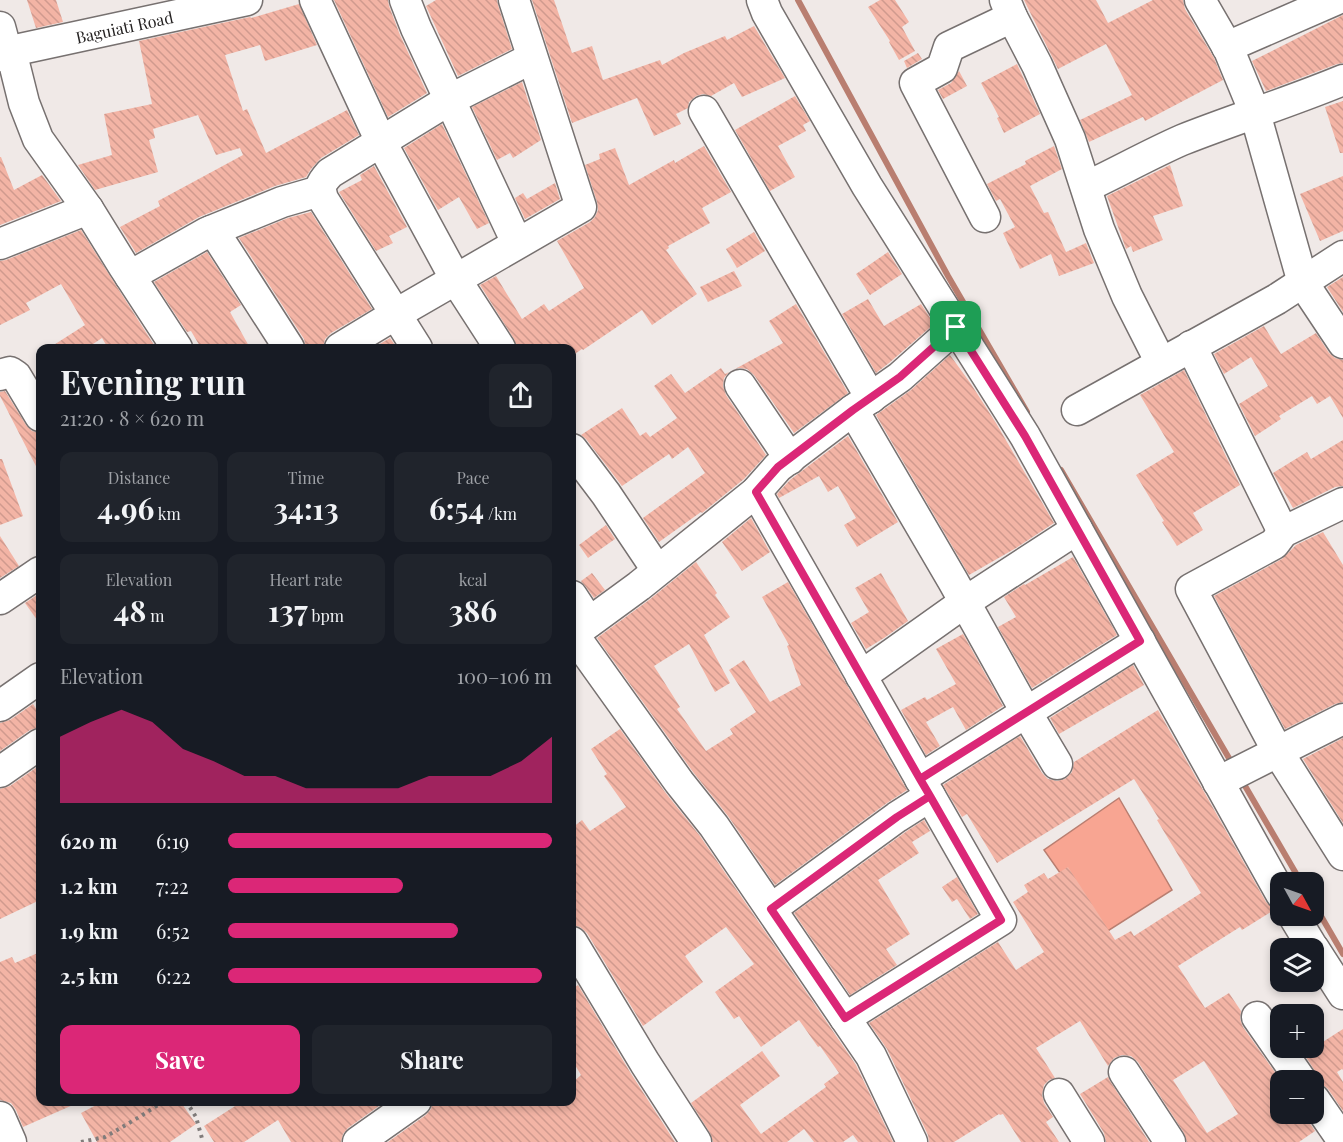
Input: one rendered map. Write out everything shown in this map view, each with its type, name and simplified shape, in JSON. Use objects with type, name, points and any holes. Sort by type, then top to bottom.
[{"type":"street","name":"Baguiati Road","points":[[5,47],[153,10],[247,0]]},
{"type":"street","points":[[315,0],[381,142],[456,280],[497,344]]},
{"type":"street","points":[[405,0],[449,100],[517,243]]},
{"type":"street","points":[[347,344],[581,207],[514,0]]},
{"type":"street","points":[[762,0],[767,13],[867,186],[1025,436],[1140,641],[1224,780],[1270,872]]},
{"type":"street","points":[[1200,0],[1227,46],[1255,112],[1303,283],[1343,343]]},
{"type":"street","points":[[1227,46],[1335,0]]},
{"type":"street","points":[[985,217],[915,83],[942,68],[949,47],[1009,8],[1070,139],[1100,229],[1123,287],[1161,363]]},
{"type":"street","points":[[5,47],[38,139],[88,209],[174,344]]},
{"type":"street","points":[[415,344],[323,199],[320,189],[323,181],[330,173],[449,100],[532,58]]},
{"type":"street","points":[[1086,187],[1180,141],[1343,80]]},
{"type":"street","points":[[705,111],[965,602],[1057,764]]},
{"type":"street","points":[[130,276],[211,231],[320,189]]},
{"type":"street","points":[[0,244],[88,209]]},
{"type":"street","points":[[211,231],[218,237],[287,344]]},
{"type":"street","points":[[1077,410],[1303,283],[1343,256]]},
{"type":"street","points":[[912,1142],[871,1056],[714,826],[679,782],[578,630],[639,585],[756,492],[778,467],[900,377],[956,327]]},
{"type":"street","points":[[1191,346],[1283,532]]},
{"type":"street","points":[[0,375],[10,372],[16,376],[36,409]]},
{"type":"street","points":[[740,385],[789,459]]},
{"type":"street","points":[[576,454],[606,494],[657,570]]},
{"type":"street","points":[[756,492],[1001,920],[845,1018]]},
{"type":"street","points":[[1343,502],[1283,532],[1274,544],[1191,590],[1267,758],[1343,855]]},
{"type":"street","points":[[861,676],[965,602],[1077,529]]},
{"type":"street","points":[[0,599],[36,575]]},
{"type":"street","points":[[771,909],[897,817],[925,788],[1026,712],[1140,641]]},
{"type":"street","points":[[0,706],[36,681]]},
{"type":"street","points":[[1224,780],[1343,719]]},
{"type":"street","points":[[0,772],[36,747]]},
{"type":"street","points":[[576,958],[696,1142]]},
{"type":"street","points":[[1324,965],[1343,994]]},
{"type":"street","points":[[1257,1017],[1294,1070]]},
{"type":"street","points":[[1124,1072],[1170,1142]]},
{"type":"street","points":[[1059,1094],[1089,1142]]},
{"type":"street","points":[[358,1142],[409,1106]]},
{"type":"street","points":[[1324,1113],[1343,1141]]},
{"type":"street","points":[[0,1117],[11,1142]]},
{"type":"path","points":[[81,1142],[105,1137],[156,1106]]},
{"type":"path","points":[[189,1106],[196,1117],[203,1142]]},
{"type":"shaded area","points":[[1119,798],[1172,890],[1103,934],[1044,850]]},
{"type":"building","points":[[27,0],[56,0],[63,22],[36,28]]},
{"type":"building","points":[[334,0],[388,0],[400,35],[427,93],[388,117]]},
{"type":"building","points":[[436,0],[497,0],[512,49],[458,76],[426,6]]},
{"type":"building","points":[[532,0],[554,0],[572,53],[592,46],[603,80],[660,60],[662,65],[684,53],[725,36],[727,40],[754,26],[785,78],[742,97],[734,83],[711,96],[703,94],[696,96],[689,102],[688,108],[676,114],[681,124],[654,136],[637,98],[572,123]]},
{"type":"building","points":[[880,0],[895,0],[909,22],[902,27],[915,51],[899,60],[890,41],[868,7]]},
{"type":"building","points":[[1024,0],[1096,0],[1108,23],[1153,0],[1183,0],[1185,9],[1214,58],[1223,80],[1145,121],[1143,117],[1089,142],[1080,120],[1132,95],[1106,44],[1058,69]]},
{"type":"building","points":[[299,4],[317,45],[265,61],[260,45],[225,55],[243,111],[247,109],[266,153],[347,110],[359,135],[321,158],[306,177],[275,186],[199,217],[136,253],[120,227],[160,206],[158,201],[243,155],[240,148],[216,155],[198,115],[153,129],[155,138],[149,140],[158,172],[95,190],[78,165],[112,155],[104,114],[152,104],[139,41],[251,18]]},
{"type":"building","points":[[1343,15],[1343,63],[1266,91],[1252,61]]},
{"type":"building","points":[[918,53],[922,59],[907,68],[904,61]]},
{"type":"building","points":[[1017,64],[1040,114],[1004,133],[997,118],[999,117],[981,83]]},
{"type":"building","points":[[959,71],[967,86],[943,99],[938,90],[951,83]]},
{"type":"building","points":[[522,82],[541,140],[513,158],[510,153],[497,160],[472,107]]},
{"type":"building","points":[[795,96],[810,121],[803,125],[806,131],[778,146],[795,177],[770,191],[735,130]]},
{"type":"building","points":[[1343,101],[1343,153],[1340,153],[1325,107]]},
{"type":"building","points":[[442,124],[489,223],[477,229],[459,197],[438,210],[404,148]]},
{"type":"building","points":[[704,146],[731,192],[702,208],[710,223],[668,246],[666,250],[697,294],[652,325],[642,310],[576,353],[576,344],[516,344],[480,285],[496,276],[522,319],[544,304],[549,311],[584,288],[557,241],[590,222],[598,210],[585,165],[600,159],[599,154],[615,148],[629,185],[674,160],[675,163]]},
{"type":"building","points":[[1054,146],[1062,169],[1030,186],[1044,213],[1048,212],[1066,252],[1086,243],[1094,263],[1059,276],[1051,254],[1020,269],[1003,233],[1015,227],[1000,199],[996,201],[987,184],[1026,164],[1025,161]]},
{"type":"building","points":[[0,157],[14,190],[42,175],[61,201],[0,225]]},
{"type":"building","points":[[1170,165],[1183,206],[1153,216],[1163,240],[1133,252],[1131,246],[1126,249],[1107,196]]},
{"type":"building","points":[[374,166],[407,227],[389,236],[393,243],[376,251],[339,192],[362,180],[360,175]]},
{"type":"building","points":[[1343,176],[1343,231],[1320,241],[1300,194]]},
{"type":"building","points":[[555,183],[560,199],[525,219],[515,198],[523,193],[527,199]]},
{"type":"building","points":[[311,212],[372,309],[331,333],[324,344],[305,344],[239,238],[288,218]]},
{"type":"building","points":[[81,230],[153,344],[106,344],[102,338],[93,344],[55,344],[85,325],[61,284],[26,303],[30,310],[0,325],[0,261]]},
{"type":"building","points":[[754,232],[765,251],[737,268],[726,249]]},
{"type":"building","points":[[207,252],[241,305],[230,312],[248,344],[199,344],[191,331],[187,332],[154,282]]},
{"type":"building","points":[[888,252],[902,274],[870,295],[856,274]]},
{"type":"building","points":[[734,271],[742,286],[708,302],[700,287]]},
{"type":"building","points":[[1343,277],[1343,312],[1327,287]]},
{"type":"building","points":[[868,299],[884,326],[921,304],[934,324],[876,373],[842,314]]},
{"type":"building","points":[[796,304],[848,393],[794,433],[754,375],[747,369],[735,369],[783,343],[769,321]]},
{"type":"building","points":[[1264,326],[1281,354],[1316,333],[1329,353],[1343,360],[1343,418],[1330,396],[1317,404],[1312,396],[1279,416],[1281,419],[1255,436],[1239,404],[1268,386],[1251,357],[1224,374],[1214,354]]},
{"type":"building","points":[[390,338],[394,344],[380,344]]},
{"type":"building","points":[[950,355],[996,423],[1054,523],[969,575],[876,415],[911,390]]},
{"type":"building","points":[[721,368],[725,374],[729,372],[724,378],[723,386],[726,395],[766,455],[744,479],[702,513],[659,542],[643,518],[705,473],[688,447],[672,459],[669,454],[622,486],[581,435],[622,408],[640,436],[646,432],[650,437],[677,418],[654,386],[671,374],[685,393]]},
{"type":"building","points":[[1184,370],[1240,485],[1193,513],[1203,530],[1177,546],[1136,475],[1174,452],[1140,395]]},
{"type":"building","points":[[5,391],[26,425],[36,432],[36,466],[0,396],[0,392]]},
{"type":"building","points":[[848,436],[898,522],[857,547],[844,525],[856,518],[838,486],[828,492],[819,476],[779,498],[777,494],[790,480]]},
{"type":"building","points":[[1343,440],[1343,486],[1335,487],[1293,508],[1273,473],[1307,452],[1311,459]]},
{"type":"building","points":[[0,459],[2,459],[23,516],[0,525]]},
{"type":"building","points":[[751,518],[770,552],[742,571],[722,542]]},
{"type":"building","points":[[606,525],[615,539],[588,558],[579,545]]},
{"type":"building","points":[[1323,532],[1343,565],[1343,702],[1285,729],[1214,596],[1282,559],[1296,545]]},
{"type":"building","points":[[0,536],[19,566],[0,578]]},
{"type":"building","points":[[1073,557],[1117,635],[1032,688],[998,627],[1016,617],[1004,597]]},
{"type":"building","points":[[696,562],[730,617],[704,635],[730,683],[715,692],[689,644],[654,666],[680,707],[677,709],[706,751],[733,734],[730,729],[756,712],[729,670],[744,660],[770,702],[801,685],[787,646],[789,645],[762,597],[788,582],[907,790],[775,885],[728,816],[693,772],[597,638]]},
{"type":"building","points":[[592,573],[605,590],[594,598],[581,581]]},
{"type":"building","points":[[881,573],[908,621],[866,649],[851,623],[869,612],[855,588]]},
{"type":"building","points":[[36,596],[36,618],[25,603]]},
{"type":"building","points":[[963,634],[1003,706],[966,730],[953,707],[926,722],[940,746],[926,755],[901,710],[925,697],[927,700],[956,684],[936,649]]},
{"type":"building","points":[[1133,665],[1144,685],[1059,734],[1050,718]]},
{"type":"building","points":[[33,704],[36,709],[36,728],[0,751],[0,723],[10,720]]},
{"type":"building","points":[[1158,710],[1270,906],[1270,912],[1242,930],[1240,927],[1178,966],[1205,1008],[1229,993],[1241,1011],[1240,1019],[1243,1027],[1273,1070],[1270,1070],[1270,1124],[1310,1124],[1315,1131],[1299,1142],[1187,1142],[1184,1133],[1138,1062],[1131,1056],[1122,1055],[1114,1058],[1108,1066],[1080,1021],[1036,1048],[1055,1078],[1044,1085],[1042,1095],[1053,1117],[1046,1122],[1059,1142],[1021,1142],[1003,1114],[999,1114],[954,1142],[929,1142],[928,1135],[887,1049],[869,1023],[998,942],[1016,970],[1044,952],[1013,902],[1028,892],[1024,885],[1044,873],[1048,879],[1068,867],[1115,940],[1131,931],[1134,936],[1201,893],[1134,779],[997,863],[967,814],[962,817],[943,785],[1020,736],[1048,779],[1057,781],[1065,779],[1072,772],[1074,762]],"holes":[[[1204,1061],[1238,1114],[1207,1133],[1173,1080]]]},
{"type":"building","points":[[620,729],[700,836],[856,1065],[893,1142],[858,1142],[853,1135],[843,1142],[814,1142],[804,1129],[787,1142],[713,1142],[710,1133],[691,1103],[762,1051],[780,1076],[740,1105],[761,1134],[826,1087],[824,1084],[839,1073],[799,1020],[761,1047],[739,1016],[734,1019],[715,992],[754,964],[726,927],[685,956],[703,982],[643,1026],[587,933],[576,926],[576,825],[582,820],[590,831],[626,807],[604,776],[607,774],[591,749]]},
{"type":"building","points":[[1343,738],[1343,823],[1303,759]]},
{"type":"building","points":[[36,768],[36,902],[0,919],[0,789],[10,786]]},
{"type":"building","points":[[924,820],[930,831],[912,842],[919,853],[878,880],[910,934],[886,949],[897,965],[850,995],[794,913]]},
{"type":"building","points":[[957,877],[978,914],[970,919],[957,899],[952,902],[942,887]]},
{"type":"building","points":[[36,954],[36,1106],[71,1106],[23,1127],[11,1103],[0,1100],[0,962],[12,957],[15,963]]},
{"type":"building","points":[[578,985],[675,1142],[388,1142],[426,1115],[432,1106],[576,1106],[576,1079],[581,1075],[576,1067],[576,986]]},
{"type":"building","points":[[1343,1029],[1343,1070],[1337,1072],[1343,1082],[1343,1111],[1324,1086],[1324,1070],[1314,1070],[1307,1058],[1324,1058],[1324,1041]]},
{"type":"building","points":[[1108,1077],[1149,1142],[1106,1142],[1104,1133],[1080,1094]]},
{"type":"building","points":[[94,1106],[183,1106],[196,1124],[170,1142],[97,1142],[81,1113]]},
{"type":"building","points":[[235,1106],[379,1106],[348,1128],[341,1142],[291,1142],[278,1120],[244,1142],[214,1142],[204,1126]]},
{"type":"waterway","points":[[798,0],[948,276],[1027,412]]},
{"type":"waterway","points":[[1061,470],[1233,765]]},
{"type":"waterway","points":[[1241,779],[1295,872]]},
{"type":"waterway","points":[[1324,921],[1343,954]]},
{"type":"route","points":[[956,327],[900,377],[778,467],[756,492],[920,779],[930,796],[897,817],[771,909],[845,1018],[1001,920],[930,796],[920,779],[1140,641],[1025,436],[956,327]]}]
